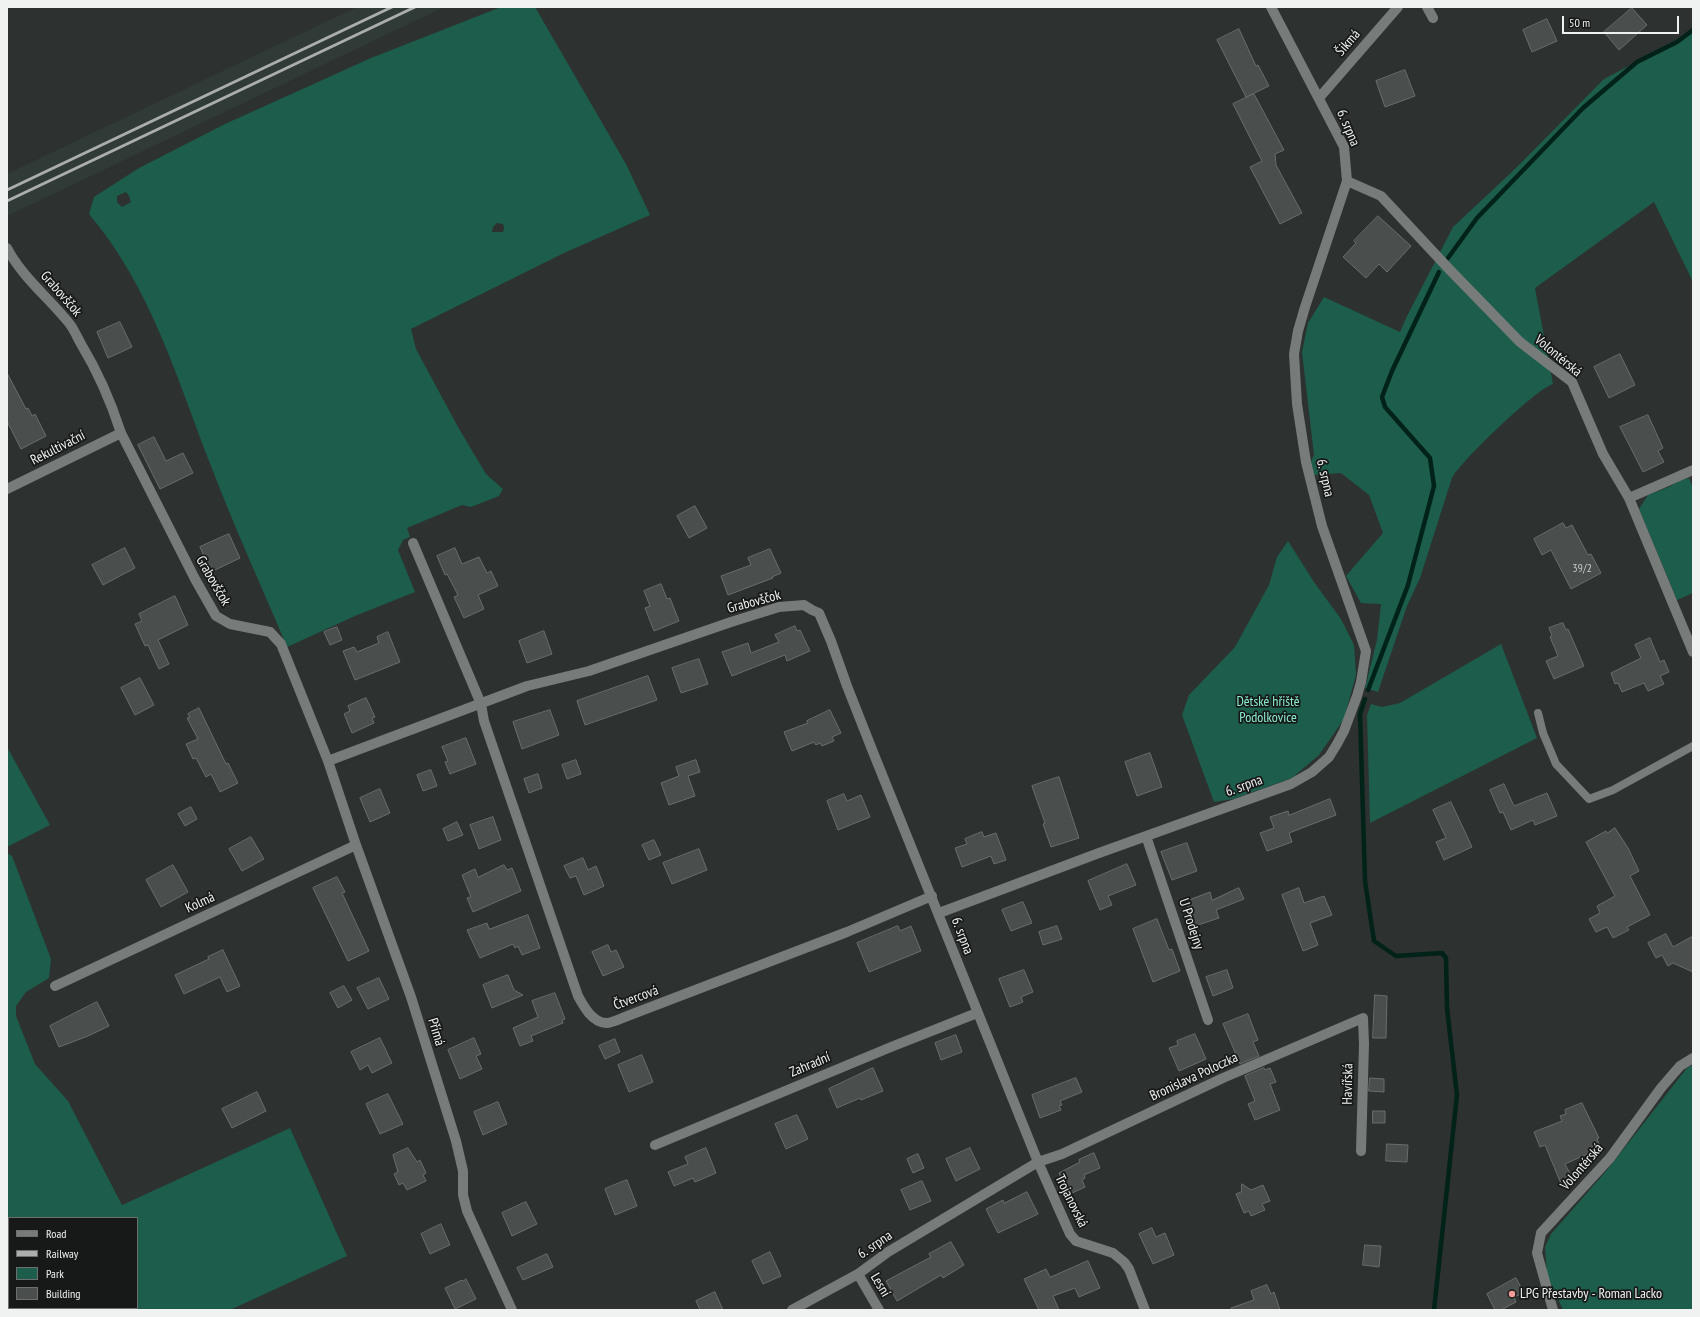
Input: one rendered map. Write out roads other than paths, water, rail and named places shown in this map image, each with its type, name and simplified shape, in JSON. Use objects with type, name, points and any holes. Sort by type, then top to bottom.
[{"type":"street","name":"6. srpna","points":[[792,1310],[858,1274],[888,1252],[1038,1162],[977,1013],[939,913],[995,891],[1291,784],[1312,772],[1328,757],[1344,731],[1357,696],[1364,671],[1366,651],[1318,512],[1306,462],[1297,404],[1294,354],[1304,306],[1347,181],[1344,148],[1271,7]]},
{"type":"street","name":"Šikmá","points":[[1319,98],[1398,7]]},
{"type":"street","points":[[1427,7],[1433,18]]},
{"type":"street","name":"Volontérská","points":[[1347,181],[1381,196],[1449,270],[1520,342],[1572,382],[1603,454],[1629,498],[1693,652]]},
{"type":"street","name":"Grabovščok","points":[[7,248],[12,258],[27,277],[69,324],[94,366],[115,414],[121,433],[187,565],[216,616],[230,624],[270,632],[281,644],[328,761],[527,686],[589,671],[772,609],[804,605],[819,613],[939,913]]},
{"type":"street","name":"Rekultivační","points":[[7,489],[121,433]]},
{"type":"street","points":[[1629,498],[1693,470]]},
{"type":"street","points":[[413,543],[481,704]]},
{"type":"street","name":"Čtvercová","points":[[481,704],[484,721],[578,996],[587,1012],[595,1019],[607,1023],[671,1000],[847,932],[932,896]]},
{"type":"street","name":"Přímá","points":[[328,761],[356,845],[411,997],[456,1141],[463,1170],[463,1195],[467,1211],[512,1310]]},
{"type":"street","name":"U Prodejny","points":[[1146,836],[1208,1020]]},
{"type":"street","name":"Kolmá","points":[[55,986],[356,845]]},
{"type":"street","name":"Zahradní","points":[[655,1145],[883,1050],[977,1013]]},
{"type":"street","name":"Bronislava Poloczka","points":[[1038,1162],[1062,1154],[1229,1076],[1363,1018]]},
{"type":"street","name":"Havířská","points":[[1360,1152],[1364,1044],[1363,1018]]},
{"type":"street","name":"Volontérská","points":[[1553,1310],[1537,1253],[1541,1233],[1610,1158],[1657,1094],[1680,1066],[1693,1058]]},
{"type":"street","name":"Trojanovská","points":[[1038,1162],[1070,1234],[1076,1241],[1113,1253],[1124,1262],[1145,1310]]},
{"type":"street","name":"Lesní","points":[[858,1274],[879,1310]]},
{"type":"lane","points":[[1538,713],[1543,733],[1556,764],[1589,799],[1613,790],[1693,746]]},
{"type":"waterway","points":[[1448,258],[1477,218],[1583,108],[1637,62],[1677,42],[1693,30]]},
{"type":"waterway","points":[[1368,690],[1408,585],[1434,486],[1430,458],[1385,407],[1382,397],[1392,371],[1439,272]]},
{"type":"waterway","points":[[1365,699],[1360,714],[1365,881],[1374,941],[1396,956],[1442,953],[1446,958],[1447,1008],[1457,1095],[1434,1310]]},
{"type":"railway","points":[[7,190],[392,7]]},
{"type":"railway","points":[[7,201],[415,7]]},
{"type":"place","name":"LPG Přestavby - Roman Lacko","points":[[1512,1294]]},
{"type":"park label","name":"Dětské hřiště Podolkovice","points":[[1268,710]]}]
